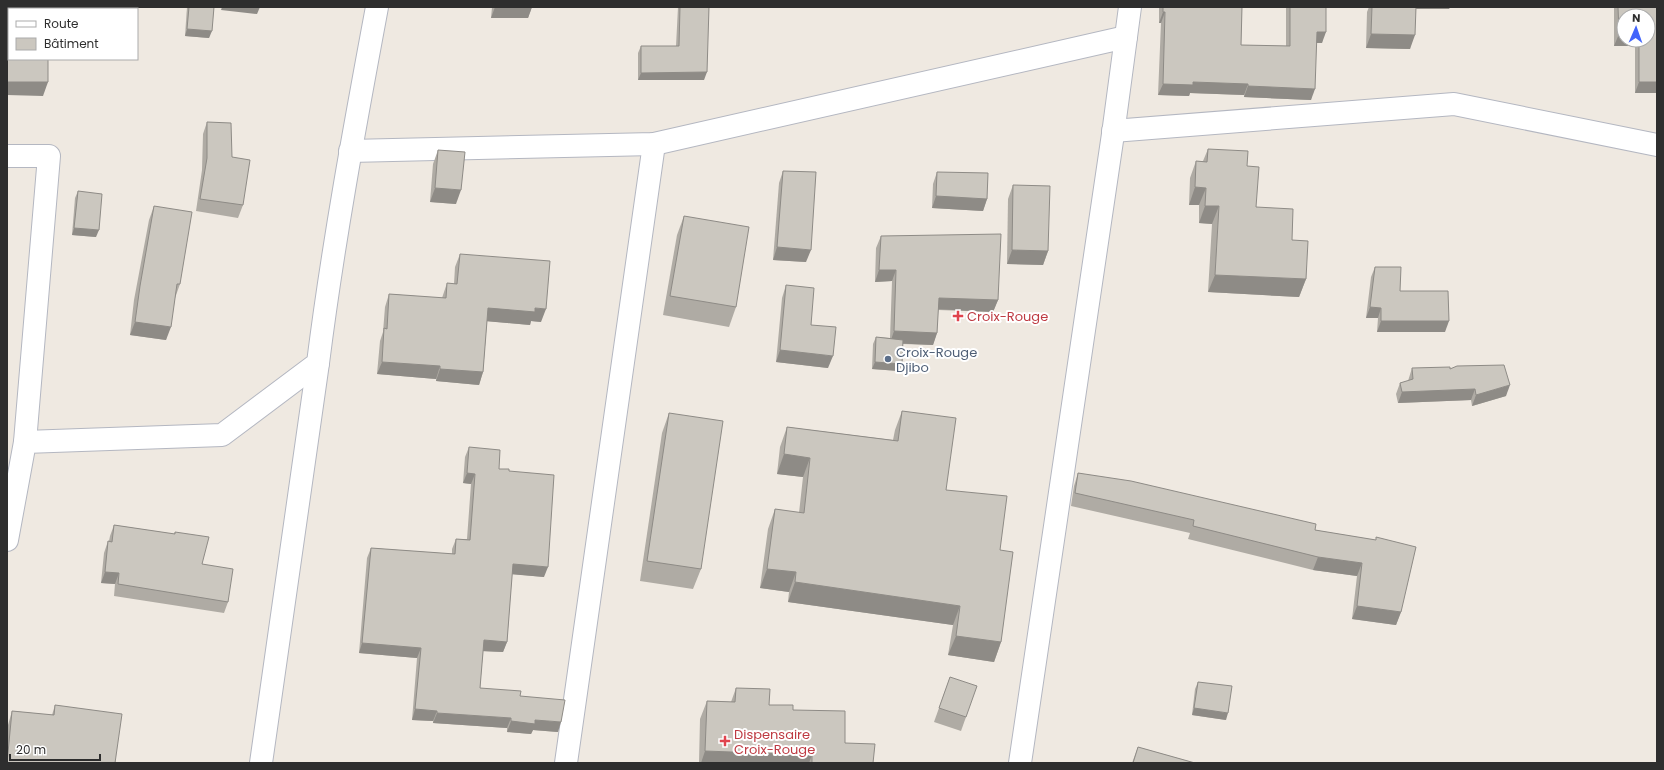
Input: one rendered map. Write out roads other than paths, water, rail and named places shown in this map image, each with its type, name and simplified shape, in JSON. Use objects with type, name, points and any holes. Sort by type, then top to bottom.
[{"type":"street","points":[[261,763],[327,291],[350,150],[377,7]]},
{"type":"street","points":[[1020,763],[1130,7]]},
{"type":"street","points":[[350,150],[654,144],[1126,37]]},
{"type":"street","points":[[1113,131],[1454,104],[1657,145]]},
{"type":"street","points":[[566,763],[654,144]]},
{"type":"street","points":[[7,156],[49,156],[25,442],[7,540]]},
{"type":"street","points":[[25,442],[222,435],[318,363]]},
{"type":"place","name":"Croix-Rouge","points":[[958,316]]},
{"type":"place","name":"Croix-Rouge Djibo","points":[[888,359]]},
{"type":"place","name":"Dispensaire Croix-Rouge","points":[[725,741]]}]
